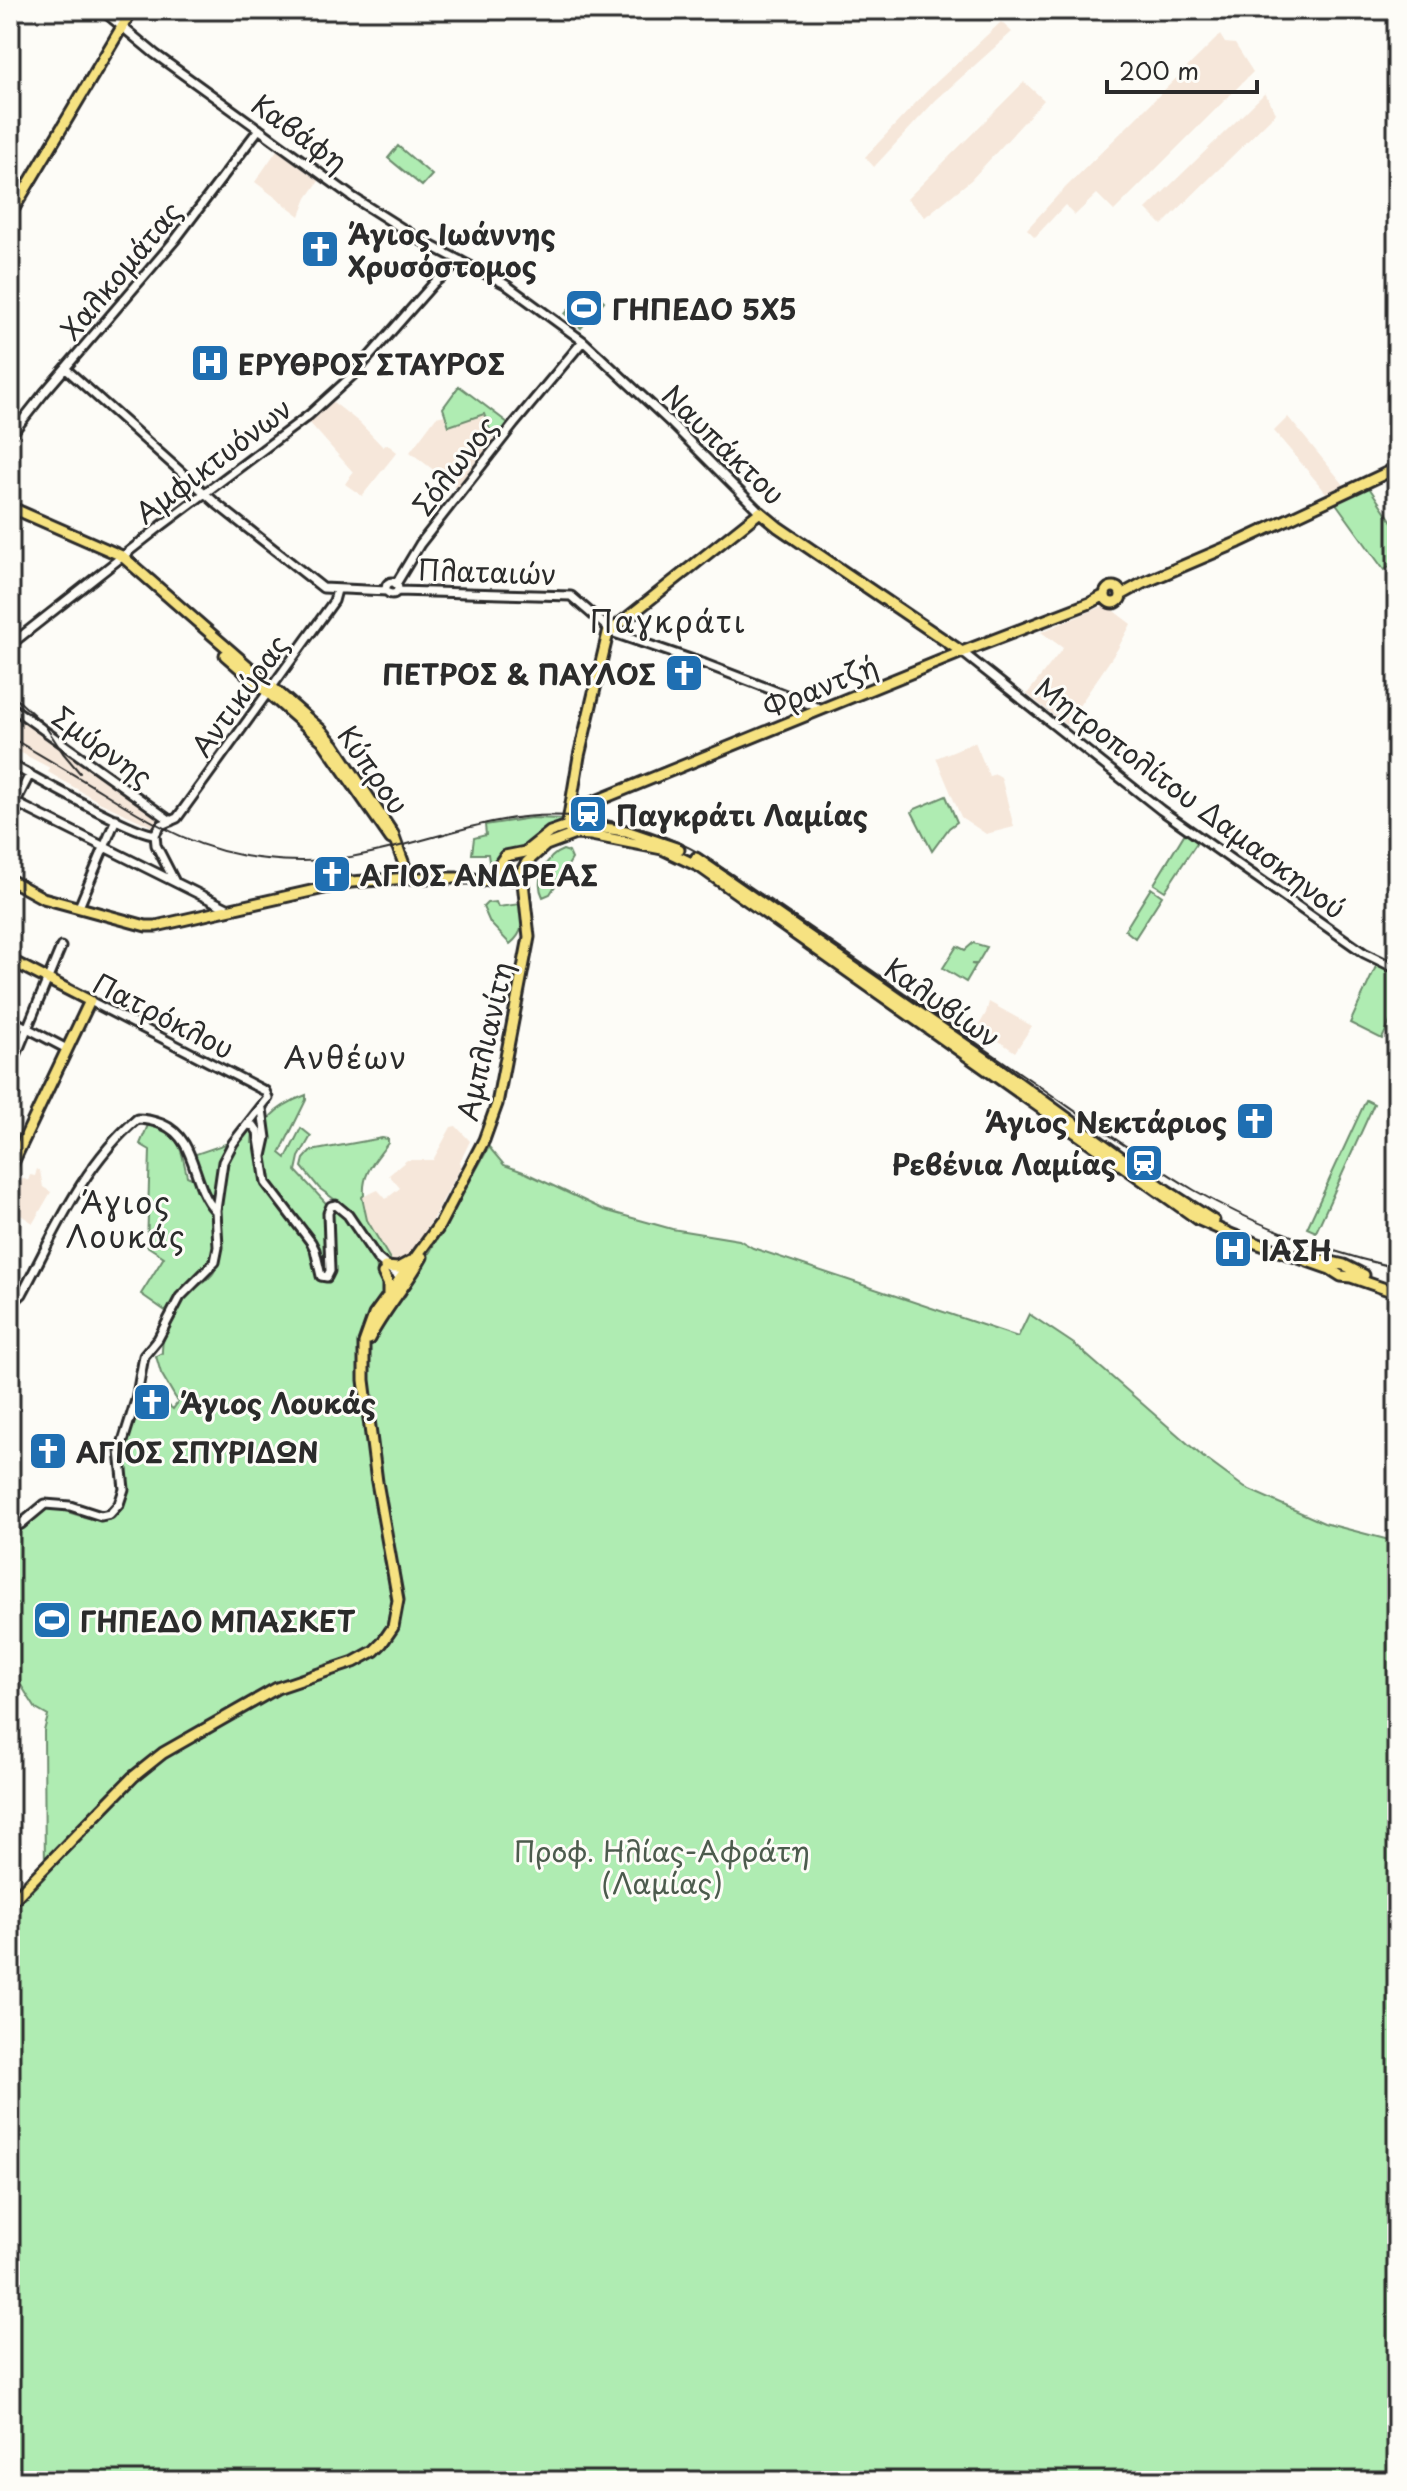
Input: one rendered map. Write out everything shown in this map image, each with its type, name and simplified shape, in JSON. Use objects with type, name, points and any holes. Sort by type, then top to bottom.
[{"type":"main road","points":[[10,215],[132,10]]},
{"type":"main road","name":"Φραντζή","points":[[569,816],[579,808],[962,652],[1090,603],[1106,598],[1116,602],[1120,592],[1220,551],[1397,468]]},
{"type":"main road","name":"Κύπρου","points":[[10,510],[120,558],[269,690],[327,736],[393,834],[408,876]]},
{"type":"main road","points":[[470,878],[485,881],[518,877],[546,845],[560,838],[569,816],[606,636],[760,512]]},
{"type":"main road","name":"Ναυπάκτου","points":[[760,512],[962,652]]},
{"type":"main road","points":[[596,801],[598,812]]},
{"type":"main road","points":[[10,880],[43,898],[149,926],[163,926],[351,882],[408,876],[470,878],[490,875],[504,858],[525,852],[569,816]]},
{"type":"main road","name":"Καλυβίων","points":[[569,816],[591,825],[662,842],[693,856],[1207,1217],[1397,1293]]},
{"type":"main road","name":"Καλυβίων","points":[[560,838],[575,834],[591,835],[662,849],[686,859],[1193,1216],[1221,1231],[1330,1269],[1358,1273],[1397,1286]]},
{"type":"main road","points":[[512,855],[520,858],[523,869]]},
{"type":"main road","points":[[499,866],[507,878]]},
{"type":"main road","name":"Αμπλιανίτη","points":[[403,1283],[473,1162],[494,1113],[527,949],[529,927],[523,869]]},
{"type":"main road","name":"Αμπλιανίτη","points":[[507,878],[525,904]]},
{"type":"main road","name":"Πατρόκλου","points":[[10,960],[90,1001]]},
{"type":"main road","points":[[10,1169],[90,1001]]},
{"type":"main road","name":"Αμπλιανίτη","points":[[403,1283],[416,1256],[439,1225]]},
{"type":"main road","points":[[387,1299],[389,1286],[384,1270],[400,1268],[416,1256]]},
{"type":"main road","points":[[10,1903],[152,1761],[277,1688],[361,1660],[390,1633],[398,1600],[377,1482],[364,1380],[364,1353],[368,1329],[387,1299],[403,1283]]},
{"type":"main road","points":[[364,1353],[403,1283]]},
{"type":"street","name":"Καβάφη","points":[[102,10],[376,213],[461,261]]},
{"type":"street","name":"Χαλκομάτας","points":[[10,436],[175,240],[259,129]]},
{"type":"street","name":"Ναυπάκτου","points":[[461,261],[505,284],[583,341],[760,512]]},
{"type":"street","name":"Αμφικτυόνων","points":[[10,645],[332,396],[434,283],[461,261]]},
{"type":"street","name":"Σόλωνος","points":[[397,587],[420,544],[583,341]]},
{"type":"street","name":"Πλαταιών","points":[[66,369],[204,493],[323,588],[387,591],[388,584],[397,587],[571,596],[610,630]]},
{"type":"street","name":"Αντικύρας","points":[[155,834],[161,825],[177,818],[334,601],[337,590]]},
{"type":"street","points":[[610,630],[822,709]]},
{"type":"street","name":"Μητροπολίτου Δαμασκηνού","points":[[962,652],[1170,816],[1364,953],[1397,969]]},
{"type":"street","name":"Σμύρνης","points":[[10,706],[171,821]]},
{"type":"street","points":[[10,764],[116,819],[155,834],[156,845],[175,882]]},
{"type":"street","points":[[10,813],[13,801],[30,774]]},
{"type":"street","points":[[13,801],[231,910]]},
{"type":"street","points":[[79,907],[116,819]]},
{"type":"street","points":[[10,1062],[15,1058],[61,947]]},
{"type":"street","name":"Πατρόκλου","points":[[90,1001],[265,1091],[268,1098],[262,1107]]},
{"type":"street","points":[[10,1019],[67,1049]]},
{"type":"street","points":[[10,1529],[45,1504],[70,1506],[101,1516],[110,1514],[117,1506],[124,1489],[121,1448],[136,1400],[144,1356],[158,1339],[180,1297],[215,1262],[218,1247],[216,1210],[225,1158],[262,1107]]},
{"type":"street","points":[[261,1162],[266,1138],[262,1107]]},
{"type":"street","points":[[10,1305],[22,1294],[74,1196],[110,1148],[137,1119],[163,1125],[180,1135],[202,1189],[216,1210]]},
{"type":"street","points":[[250,1123],[259,1122],[263,1126]]},
{"type":"street","points":[[250,1123],[257,1129],[263,1176],[270,1190],[311,1242],[321,1276],[327,1277],[330,1271],[328,1218],[333,1205],[339,1206],[348,1215],[384,1270],[403,1283]]},
{"type":"shaded area","points":[[1001,22],[1012,32],[936,100],[874,167],[865,157],[927,91]]},
{"type":"shaded area","points":[[1220,35],[1225,43],[1235,44],[1253,72],[1114,211],[1097,194],[1075,215],[1065,205],[1035,237],[1027,229],[1058,195]]},
{"type":"shaded area","points":[[1024,82],[1044,100],[971,180],[925,217],[907,199]]},
{"type":"shaded area","points":[[1265,93],[1276,113],[1162,225],[1146,209]]},
{"type":"shaded area","points":[[277,150],[319,181],[307,198],[300,216],[255,182]]},
{"type":"shaded area","points":[[333,402],[360,423],[383,447],[387,444],[397,452],[362,496],[345,484],[353,472],[309,422]]},
{"type":"shaded area","points":[[484,414],[494,442],[457,488],[410,452],[436,417],[445,415],[450,426]]},
{"type":"shaded area","points":[[1288,417],[1345,486],[1328,495],[1274,431]]},
{"type":"shaded area","points":[[1106,605],[1131,624],[1066,725],[1027,694],[1063,648],[1041,632]]},
{"type":"shaded area","points":[[10,712],[167,822],[162,831],[101,803],[48,772],[50,768],[10,747]]},
{"type":"shaded area","points":[[975,742],[989,776],[996,774],[1001,777],[1014,827],[986,834],[961,817],[936,758]]},
{"type":"shaded area","points":[[989,1002],[1032,1026],[1015,1052],[978,1027]]},
{"type":"shaded area","points":[[456,1126],[470,1141],[460,1162],[461,1167],[414,1253],[393,1263],[367,1220],[362,1197],[378,1190],[386,1199],[400,1188],[389,1175],[407,1160],[433,1160],[451,1127]]},
{"type":"shaded area","points":[[37,1169],[43,1187],[51,1192],[33,1223],[10,1208],[10,1201],[23,1178],[28,1181],[30,1175],[35,1176]]},
{"type":"green space","points":[[398,146],[432,175],[422,186],[388,158]]},
{"type":"green space","name":"ΓΗΠΕΔΟ 5X5","points":[[588,287],[604,301],[581,328],[565,314]]},
{"type":"green space","points":[[459,386],[508,423],[500,435],[492,436],[484,414],[449,426],[443,408]]},
{"type":"green space","points":[[1368,486],[1397,529],[1397,562],[1384,570],[1335,502]]},
{"type":"green space","points":[[946,796],[957,822],[932,851],[912,812]]},
{"type":"green space","points":[[531,818],[563,819],[522,848],[504,852],[490,869],[488,854],[472,854],[474,838],[486,835],[485,825]]},
{"type":"green space","points":[[1185,833],[1198,841],[1165,891],[1154,884]]},
{"type":"green space","points":[[563,850],[569,852],[572,859],[550,894],[543,897],[540,883],[543,869],[551,857]]},
{"type":"green space","points":[[1151,888],[1162,896],[1135,938],[1125,930]]},
{"type":"green space","points":[[496,902],[498,907],[520,904],[522,926],[510,944],[490,923],[483,907]]},
{"type":"green space","points":[[973,943],[987,947],[977,964],[971,964],[976,965],[966,982],[943,968],[957,946],[965,950]]},
{"type":"green space","points":[[1377,964],[1397,974],[1397,1007],[1382,1039],[1350,1023]]},
{"type":"green space","name":"Προφ. Ηλίας-Αφράτη (Λαμίας)","points":[[306,1095],[280,1153],[286,1158],[301,1128],[311,1136],[299,1157],[296,1171],[334,1212],[343,1214],[397,1297],[405,1296],[489,1147],[504,1165],[604,1210],[672,1229],[739,1240],[753,1248],[1018,1337],[1029,1314],[1074,1344],[1203,1457],[1245,1488],[1324,1523],[1397,1542],[1397,2481],[10,2481],[10,1913],[45,1877],[44,1731],[48,1716],[36,1709],[14,1674],[10,1673],[10,1534],[49,1508],[98,1520],[114,1516],[120,1510],[125,1493],[124,1456],[135,1414],[168,1405],[173,1409],[178,1402],[161,1373],[156,1356],[162,1353],[170,1320],[190,1292],[212,1275],[219,1257],[220,1203],[210,1199],[193,1155],[228,1143],[235,1147],[250,1129],[253,1131],[252,1143],[269,1144],[267,1127],[272,1115]]},
{"type":"green space","points":[[1366,1100],[1374,1104],[1316,1232],[1307,1228]]},
{"type":"green space","points":[[148,1125],[167,1133],[177,1143],[187,1176],[196,1180],[211,1212],[217,1237],[212,1259],[167,1312],[141,1294],[164,1257],[147,1246],[150,1150],[140,1144]]},
{"type":"green space","points":[[388,1139],[388,1143],[368,1173],[362,1197],[367,1220],[394,1266],[384,1261],[346,1208],[319,1188],[302,1167],[311,1151]]},
{"type":"railway","points":[[10,693],[44,724],[80,773]]},
{"type":"railway","points":[[10,737],[162,827],[200,844],[242,856],[326,860],[381,851],[521,817],[607,820],[663,836],[714,862],[1150,1163],[1194,1190],[1242,1215],[1293,1236],[1397,1268]]},
{"type":"place","name":"Άγιος Ιωάννης Χρυσόστομος","points":[[320,249]]},
{"type":"place","name":"ΓΗΠΕΔΟ 5X5","points":[[584,308]]},
{"type":"place","name":"ΕΡΥΘΡΟΣ ΣΤΑΥΡΟΣ","points":[[210,363]]},
{"type":"place","name":"ΠΕΤΡΟΣ & ΠΑΥΛΟΣ","points":[[684,673]]},
{"type":"place","name":"Παγκράτι Λαμίας","points":[[588,814]]},
{"type":"place","name":"ΑΓΙΟΣ ΑΝΔΡΕΑΣ","points":[[332,874]]},
{"type":"place","name":"Άγιος Νεκτάριος","points":[[1255,1121]]},
{"type":"place","name":"Ρεβένια Λαμίας","points":[[1144,1163]]},
{"type":"place","name":"ΙΑΣΗ","points":[[1233,1249]]},
{"type":"place","name":"Άγιος Λουκάς","points":[[152,1402]]},
{"type":"place","name":"ΑΓΙΟΣ ΣΠΥΡΙΔΩΝ","points":[[48,1451]]},
{"type":"place","name":"ΓΗΠΕΔΟ ΜΠΑΣΚΕΤ","points":[[52,1620]]},
{"type":"district","name":"Παγκράτι","points":[[668,620]]},
{"type":"district","name":"Ανθέων","points":[[346,1056]]},
{"type":"district","name":"Άγιος Λουκάς","points":[[126,1218]]}]
